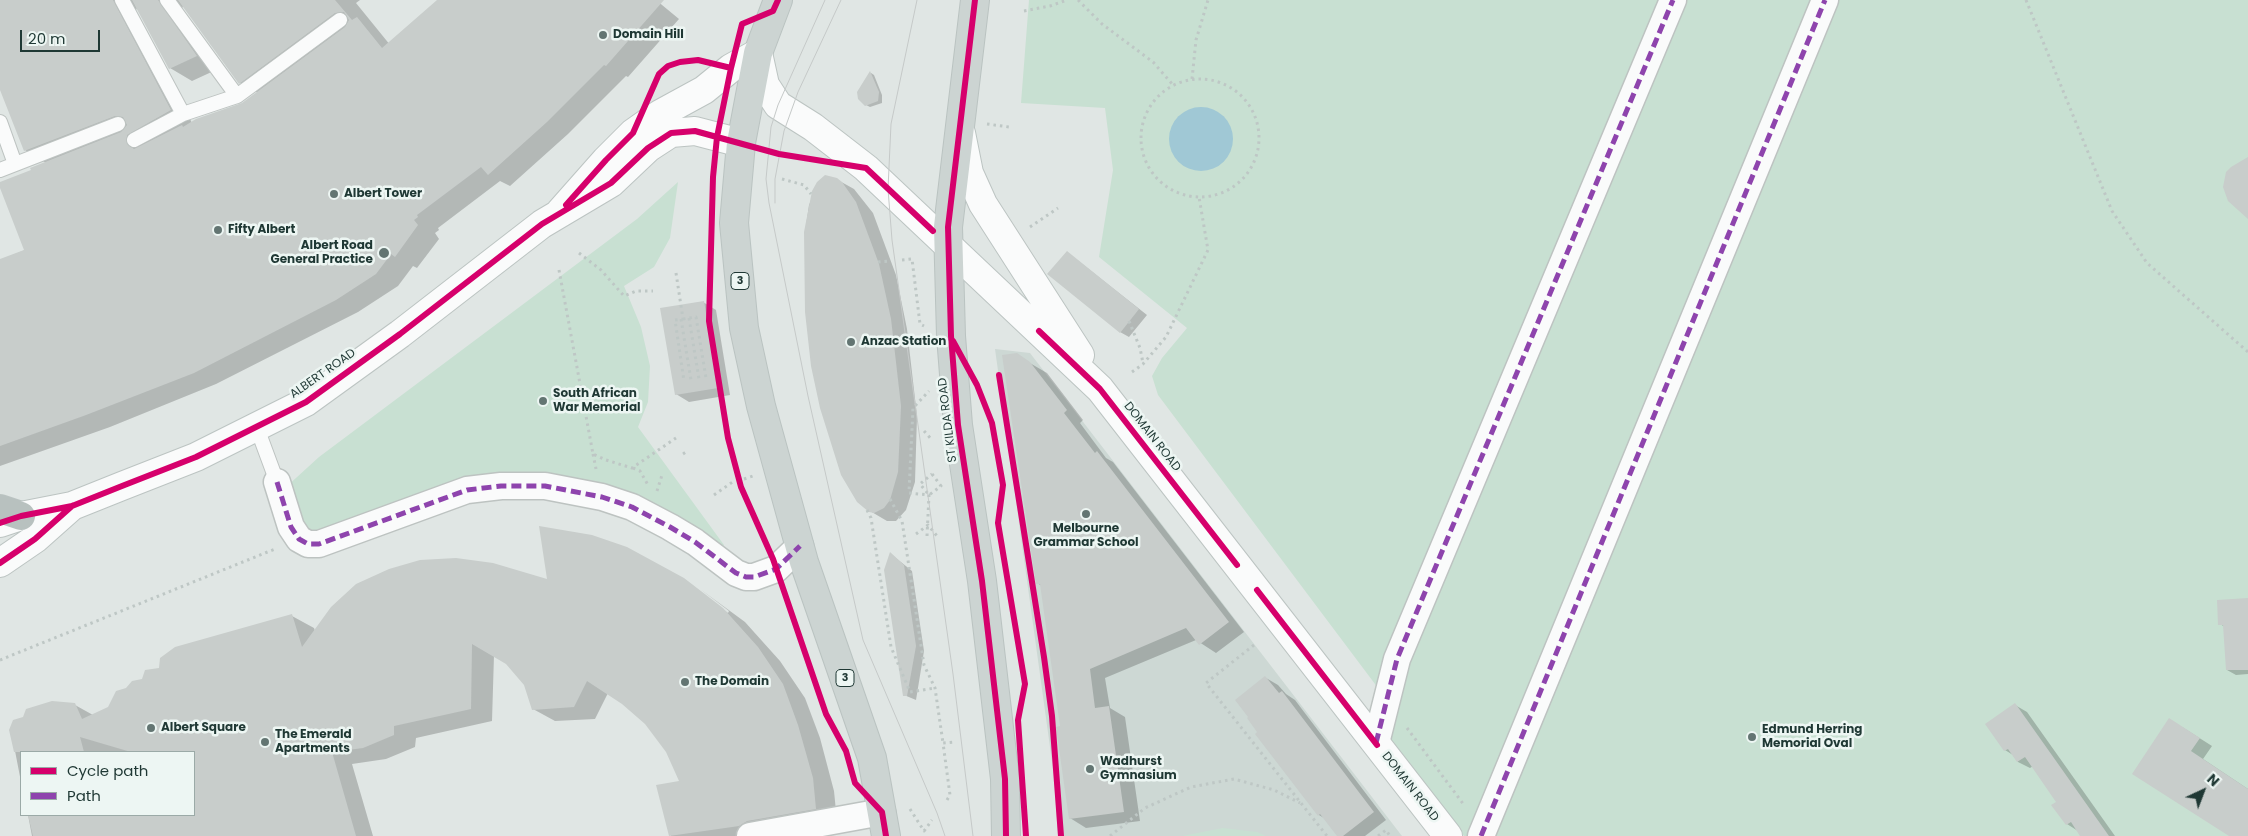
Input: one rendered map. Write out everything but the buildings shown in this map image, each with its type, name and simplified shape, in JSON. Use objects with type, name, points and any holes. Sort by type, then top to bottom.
[{"type":"main road","name":"3","points":[[778,0],[758,53],[741,143],[734,223],[744,328],[761,406],[800,546],[872,758],[890,821]]},
{"type":"main road","name":"ST KILDA ROAD","points":[[975,0],[959,118],[948,227],[950,336],[958,425],[982,581],[1005,778],[1006,836]]},
{"type":"street","points":[[1376,743],[1397,658],[1673,0]]},
{"type":"street","points":[[1482,833],[1825,0]]},
{"type":"street","name":"ALBERT ROAD","points":[[560,212],[606,160],[633,133],[660,114],[704,90],[731,68],[758,53]]},
{"type":"street","name":"DOMAIN ROAD","points":[[758,53],[765,85],[778,105],[813,127],[858,162],[1100,389],[1448,836]]},
{"type":"street","points":[[959,118],[969,172],[983,204],[1100,389]]},
{"type":"street","name":"ALBERT ROAD","points":[[7,516],[72,506],[196,457],[306,402],[400,334],[560,212],[611,183],[648,148],[671,133],[695,131],[741,143]]},
{"type":"street","points":[[277,482],[286,516],[299,539],[308,544],[319,544],[467,490],[501,486],[546,486],[602,497],[632,507],[679,532],[736,573],[746,577],[754,577],[776,569],[800,546]]},
{"type":"street","name":"ALBERT ROAD","points":[[0,563],[35,539],[72,506]]},
{"type":"street","points":[[750,836],[890,821]]},
{"type":"lane","points":[[122,0],[183,114]]},
{"type":"lane","points":[[167,0],[236,96]]},
{"type":"lane","points":[[134,140],[183,114],[236,96],[340,20]]},
{"type":"lane","points":[[0,122],[16,164]]},
{"type":"lane","points":[[0,170],[118,124]]},
{"type":"lane","points":[[257,428],[277,482]]},
{"type":"path","points":[[1024,11],[1050,6],[1067,0]]},
{"type":"path","points":[[1078,0],[1102,24],[1153,62],[1173,85]]},
{"type":"path","points":[[1192,79],[1196,40],[1208,0]]},
{"type":"path","points":[[2026,0],[2112,211],[2147,263],[2248,352]]},
{"type":"path","points":[[1192,79],[1211,80],[1229,86],[1244,99],[1254,116],[1259,134],[1257,154],[1249,171],[1235,185],[1218,194],[1198,197],[1179,193],[1163,183],[1150,168],[1142,151],[1142,131],[1147,112],[1158,96],[1173,85],[1192,79]]},
{"type":"path","points":[[782,180],[804,185],[811,194]]},
{"type":"path","points":[[1132,372],[1143,364],[1166,338],[1208,250],[1198,197]]},
{"type":"path","points":[[1028,229],[1058,208]]},
{"type":"path","points":[[580,254],[602,270],[624,296],[636,291],[653,291]]},
{"type":"path","points":[[902,260],[912,259],[920,324],[932,329]]},
{"type":"path","points":[[878,262],[889,261]]},
{"type":"path","points":[[559,270],[593,454],[640,470],[652,493],[657,494],[662,475]]},
{"type":"path","points":[[676,273],[691,380]]},
{"type":"path","points":[[684,381],[675,320],[696,317],[706,378]]},
{"type":"path","points":[[689,318],[699,379]]},
{"type":"path","points":[[1129,321],[1140,348],[1143,364]]},
{"type":"path","points":[[913,408],[909,493],[930,495],[941,486],[932,474],[920,484],[930,495],[927,536]]},
{"type":"path","points":[[632,468],[676,438]]},
{"type":"path","points":[[737,471],[741,487]]},
{"type":"path","points":[[744,478],[753,476]]},
{"type":"path","points":[[714,495],[734,481]]},
{"type":"path","points":[[890,499],[902,521],[924,665],[935,688],[950,795],[947,800]]},
{"type":"path","points":[[867,510],[871,518],[891,647],[910,692],[935,688]]},
{"type":"path","points":[[916,534],[928,524]]},
{"type":"path","points":[[928,524],[937,536]]},
{"type":"path","points":[[0,660],[299,539]]},
{"type":"path","points":[[1254,645],[1206,683],[1327,836]]},
{"type":"path","points":[[1387,701],[1482,833]]},
{"type":"path","points":[[943,743],[955,742]]},
{"type":"path","points":[[1110,836],[1144,808],[1191,787],[1234,780],[1274,790],[1302,804]]},
{"type":"path","points":[[890,821],[910,808],[924,831],[932,820]]},
{"type":"path","points":[[1378,836],[1386,830],[1390,836]]},
{"type":"shaded area","name":"Melbourne Grammar School","points":[[995,349],[1030,353],[1402,836],[1058,836],[1054,776]]},
{"type":"green space","points":[[1029,0],[2248,0],[2248,836],[1464,836],[1387,735],[1396,712],[1158,395],[1152,376],[1162,358],[1187,328],[1099,257],[1113,170],[1105,108],[1021,103]]},
{"type":"green space","points":[[678,182],[670,238],[654,267],[624,286],[641,327],[650,366],[648,402],[638,427],[724,545],[721,548],[547,480],[311,536],[285,488],[319,457],[637,219]]},
{"type":"green space","points":[[1223,828],[1257,832],[1266,836],[1182,836]]},
{"type":"water","points":[[1201,107],[1213,109],[1224,116],[1231,127],[1233,139],[1231,151],[1224,162],[1213,169],[1201,171],[1189,169],[1178,162],[1171,151],[1169,139],[1171,127],[1178,116],[1189,109]]},
{"type":"tram line","points":[[825,0],[778,105],[771,127],[766,179],[769,203],[808,396],[863,640],[945,836]]},
{"type":"tram line","points":[[775,203],[775,179],[784,131],[798,92],[841,0]]},
{"type":"tram line","points":[[917,0],[891,124],[888,189],[892,240],[953,674],[973,836]]},
{"type":"marked path","points":[[1376,743],[1397,659],[1673,0]]},
{"type":"marked path","points":[[1481,836],[1825,0]]},
{"type":"marked path","points":[[277,482],[291,527],[299,539],[308,544],[319,544],[467,490],[501,486],[545,486],[602,497],[632,507],[695,542],[736,573],[746,577],[754,577],[776,569],[800,546]]},
{"type":"cycle path","points":[[778,0],[773,11],[742,24],[731,68],[717,137],[713,177],[709,321],[728,438],[741,487],[773,559],[826,714],[846,751],[855,783],[882,812],[886,836]]},
{"type":"cycle path","points":[[975,0],[948,227],[951,336],[958,425],[982,581],[1005,779],[1006,836]]},
{"type":"cycle path","points":[[566,205],[633,133],[659,74],[668,66],[680,62],[698,60],[731,68]]},
{"type":"cycle path","points":[[0,523],[21,516],[72,506],[196,457],[306,402],[400,334],[542,224],[611,183],[648,148],[671,133],[695,131],[779,154],[866,168],[933,231]]},
{"type":"cycle path","points":[[1039,331],[1100,389],[1237,565]]},
{"type":"cycle path","points":[[953,341],[977,385],[992,423],[1003,485],[998,523],[1025,684],[1018,720],[1026,836]]},
{"type":"cycle path","points":[[999,375],[1052,716],[1061,836]]},
{"type":"cycle path","points":[[0,563],[35,539],[72,506]]},
{"type":"cycle path","points":[[1257,590],[1377,745]]},
{"type":"place","name":"Domain Hill","points":[[603,35]]},
{"type":"place","name":"Albert Tower","points":[[334,194]]},
{"type":"place","name":"Fifty Albert","points":[[218,230]]},
{"type":"place","name":"Albert Road General Practice","points":[[384,253]]},
{"type":"place","name":"Anzac Station","points":[[851,342]]},
{"type":"place","name":"South African War Memorial","points":[[543,401]]},
{"type":"place","name":"Melbourne Grammar School","points":[[1086,514]]},
{"type":"place","name":"The Domain","points":[[685,682]]},
{"type":"place","name":"Albert Square","points":[[151,728]]},
{"type":"place","name":"Edmund Herring Memorial Oval","points":[[1752,737]]},
{"type":"place","name":"The Emerald Apartments","points":[[265,742]]},
{"type":"place","name":"Wadhurst Gymnasium","points":[[1090,769]]}]
